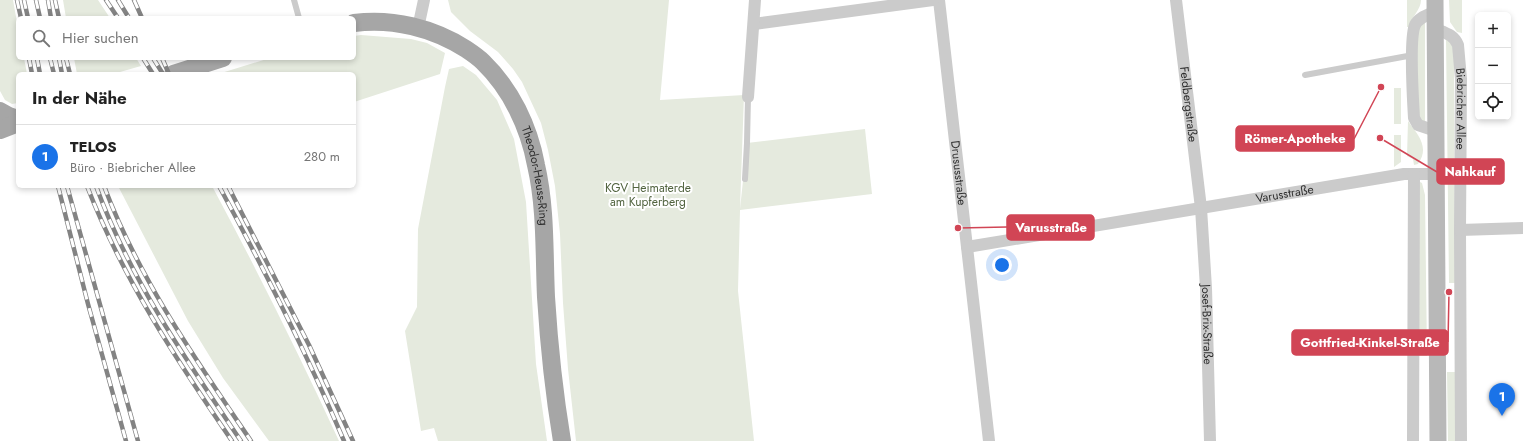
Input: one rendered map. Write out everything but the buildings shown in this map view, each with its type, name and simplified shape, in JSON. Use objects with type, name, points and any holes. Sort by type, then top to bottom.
[{"type":"main road","name":"Biebricher Allee","points":[[1436,6],[1438,441]]},
{"type":"main road","name":"Theodor-Heuss-Ring","points":[[356,23],[382,22],[418,28],[441,35],[456,42],[483,61],[506,89],[521,118],[532,149],[539,181],[550,353],[562,441]]},
{"type":"main road","points":[[179,72],[217,60]]},
{"type":"main road","points":[[0,111],[16,118]]},
{"type":"main road","points":[[0,125],[16,123]]},
{"type":"main road","points":[[0,130],[16,124]]},
{"type":"street","points":[[418,28],[424,0]]},
{"type":"street","points":[[748,97],[755,0]]},
{"type":"street","points":[[754,24],[933,0]]},
{"type":"street","name":"Drususstraße","points":[[939,0],[989,441]]},
{"type":"street","name":"Feldbergstraße","points":[[1176,0],[1201,208]]},
{"type":"street","name":"Biebricher Allee","points":[[1436,6],[1415,25],[1413,32],[1414,118],[1418,125],[1436,132]]},
{"type":"street","name":"Biebricher Allee","points":[[1436,29],[1452,36],[1458,45],[1461,79],[1461,441]]},
{"type":"street","name":"Varusstraße","points":[[967,247],[1404,174],[1436,174]]},
{"type":"street","points":[[1413,441],[1414,174]]},
{"type":"street","name":"Josef-Brix-Straße","points":[[1201,208],[1206,288],[1210,441]]},
{"type":"street","points":[[1460,230],[1523,228]]},
{"type":"lane","points":[[294,0],[298,16]]},
{"type":"lane","points":[[1305,75],[1413,55]]},
{"type":"lane","points":[[745,179],[748,97]]},
{"type":"green space","points":[[0,0],[13,0],[16,17],[16,60],[24,60],[27,72],[16,72],[16,103],[12,104],[5,100],[0,91]]},
{"type":"green space","points":[[63,0],[98,0],[109,16],[66,16]]},
{"type":"green space","name":"KGV Heimaterde am Kupferberg","points":[[448,0],[669,0],[660,100],[744,95],[740,209],[747,143],[865,129],[872,194],[740,210],[738,291],[754,441],[576,441],[568,369],[560,234],[555,186],[541,123],[522,82],[513,69],[498,52],[470,31],[451,12]]},
{"type":"green space","points":[[1407,0],[1421,0],[1421,4],[1409,27],[1407,27]]},
{"type":"green space","points":[[1449,0],[1462,0],[1462,33],[1457,32],[1450,22]]},
{"type":"green space","points":[[1425,22],[1425,124],[1415,114],[1417,37],[1419,27]]},
{"type":"green space","points":[[356,36],[411,39],[427,43],[445,53],[440,74],[356,101],[356,72],[224,72],[264,60],[356,60]]},
{"type":"green space","points":[[1448,38],[1453,47],[1454,61],[1455,283],[1449,283],[1446,39]]},
{"type":"green space","points":[[74,60],[137,60],[141,66],[120,72],[77,72]]},
{"type":"green space","points":[[463,66],[476,75],[497,100],[514,139],[526,202],[536,364],[547,441],[438,441],[434,428],[421,431],[405,331],[417,307],[418,229],[445,87],[449,69]]},
{"type":"green space","points":[[1394,88],[1401,88],[1401,124],[1394,124]]},
{"type":"green space","points":[[1408,121],[1419,136],[1423,147],[1423,152],[1418,164],[1414,165],[1413,159],[1407,156]]},
{"type":"green space","points":[[1394,135],[1401,135],[1401,162],[1394,167]]},
{"type":"green space","points":[[1420,182],[1422,183],[1425,195],[1427,356],[1418,356],[1417,192]]},
{"type":"green space","points":[[119,188],[213,188],[309,376],[339,441],[269,441],[223,378],[188,321]]},
{"type":"green space","points":[[1447,372],[1455,372],[1456,441],[1448,441]]},
{"type":"railway","points":[[17,0],[21,16]]},
{"type":"railway","points":[[24,0],[28,16]]},
{"type":"railway","points":[[36,0],[40,16]]},
{"type":"railway","points":[[48,0],[51,16]]},
{"type":"railway","points":[[55,0],[59,16]]},
{"type":"railway","points":[[106,0],[117,16]]},
{"type":"railway","points":[[118,0],[128,16]]},
{"type":"railway","points":[[134,0],[141,16]]},
{"type":"railway","points":[[29,60],[32,72]]},
{"type":"railway","points":[[37,60],[40,72]]},
{"type":"railway","points":[[50,60],[54,72]]},
{"type":"railway","points":[[59,60],[62,72]]},
{"type":"railway","points":[[66,60],[70,72]]},
{"type":"railway","points":[[144,60],[152,72]]},
{"type":"railway","points":[[154,60],[162,72]]},
{"type":"railway","points":[[163,60],[168,72]]},
{"type":"railway","points":[[59,188],[88,304],[126,441]]},
{"type":"railway","points":[[68,188],[138,441]]},
{"type":"railway","points":[[88,188],[117,254],[152,318],[232,441]]},
{"type":"railway","points":[[97,188],[125,254],[142,286],[180,349],[241,441]]},
{"type":"railway","points":[[105,188],[134,254],[151,286],[170,318],[251,441]]},
{"type":"railway","points":[[220,188],[284,312],[344,441]]},
{"type":"railway","points":[[229,188],[309,345],[353,441]]},
{"type":"place","name":"Römer-Apotheke","points":[[1381,87]]},
{"type":"place","name":"Nahkauf","points":[[1380,138]]},
{"type":"place","name":"Varusstraße","points":[[958,228]]},
{"type":"place","name":"Gottfried-Kinkel-Straße","points":[[1449,292]]},
{"type":"place","name":"TELOS","points":[[1502,416]]}]
